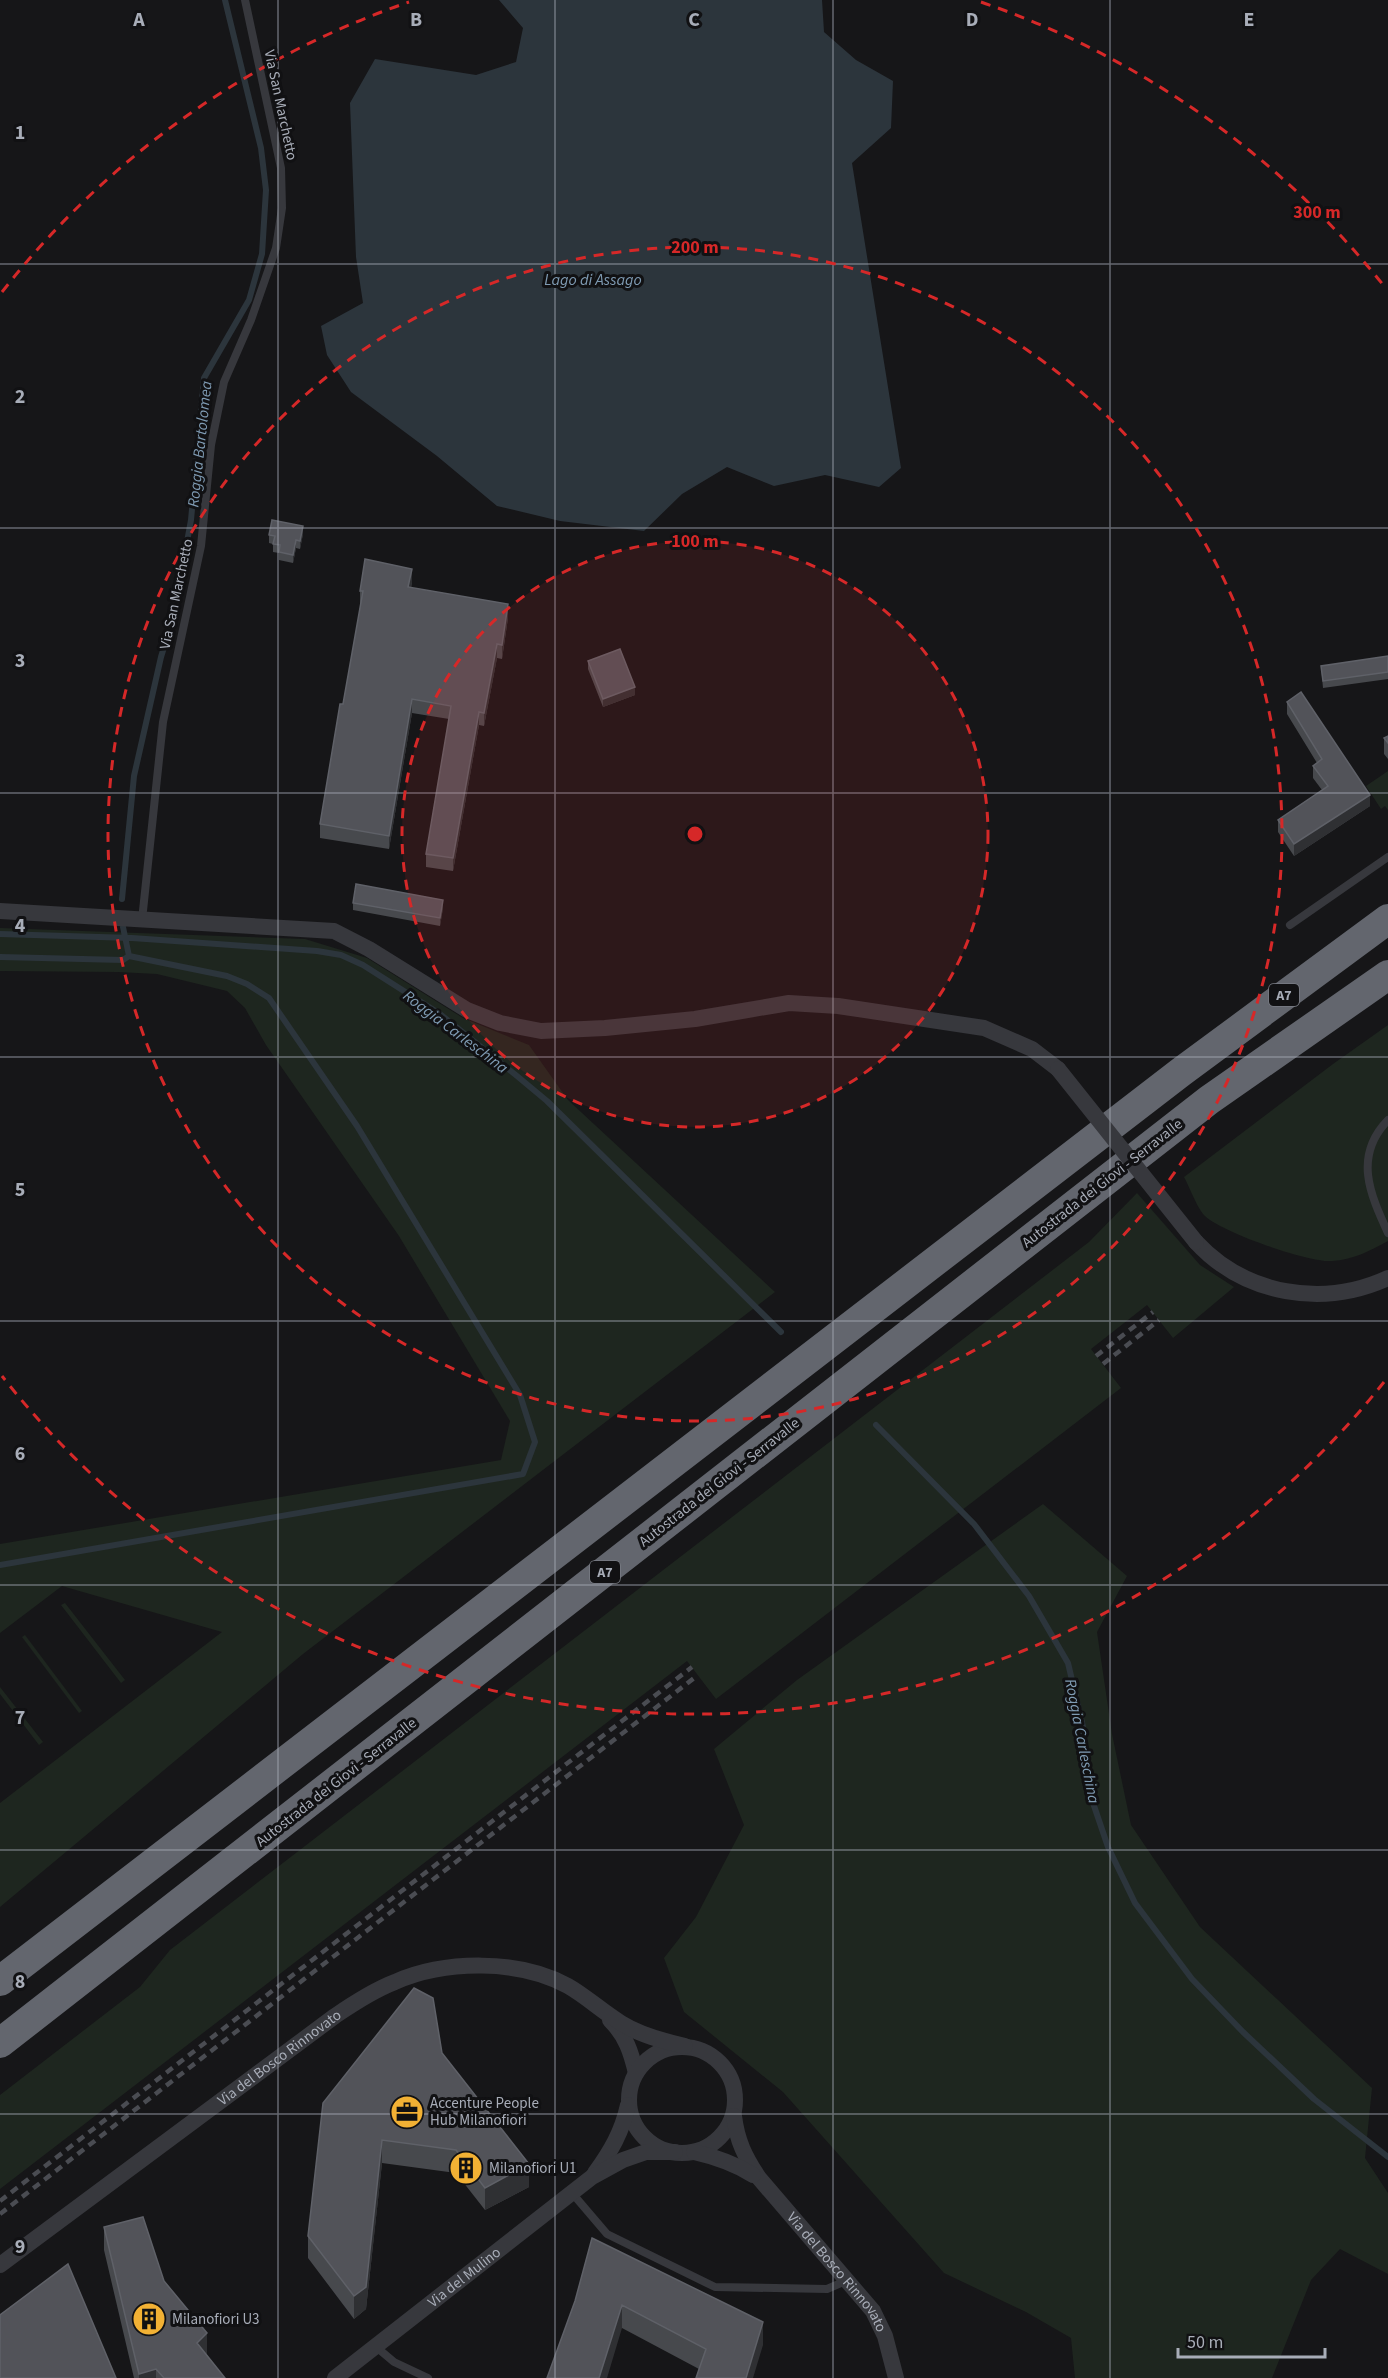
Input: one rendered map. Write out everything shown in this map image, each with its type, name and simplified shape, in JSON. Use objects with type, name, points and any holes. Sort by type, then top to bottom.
[{"type":"highway","name":"A7","points":[[0,1981],[1171,1079],[1388,919]]},
{"type":"highway","name":"Autostrada dei Giovi - Serravalle","points":[[0,2043],[1209,1100],[1388,975]]},
{"type":"street","points":[[0,911],[334,931],[369,949],[467,1010],[500,1023],[541,1031],[605,1028],[672,1021],[789,1003],[837,1006],[984,1028],[1032,1049],[1058,1069],[1196,1242],[1236,1274],[1262,1285],[1291,1293],[1310,1295],[1361,1288],[1388,1278]]},
{"type":"street","name":"Via del Bosco Rinnovato","points":[[0,2265],[335,2016],[394,1982],[421,1972],[460,1966],[497,1966],[532,1973],[567,1986],[630,2028],[654,2038],[685,2046]]},
{"type":"street","name":"Via del Bosco Rinnovato","points":[[594,2005],[620,2030],[630,2050],[636,2073]]},
{"type":"street","points":[[685,2046],[715,2057],[726,2069],[733,2084],[736,2099],[734,2115],[728,2128],[719,2139],[694,2152],[675,2152],[657,2147],[643,2135],[633,2119],[629,2101],[630,2087],[636,2073],[657,2053],[685,2046]]},
{"type":"street","name":"Via del Mulino","points":[[592,2177],[613,2149],[623,2128],[629,2101]]},
{"type":"street","name":"Via del Bosco Rinnovato","points":[[734,2115],[736,2137],[759,2178],[873,2311],[885,2336],[897,2378]]},
{"type":"street","name":"Via del Mulino","points":[[334,2378],[592,2177],[623,2160],[646,2152],[675,2152]]},
{"type":"street","name":"Via del Bosco Rinnovato","points":[[694,2152],[737,2165],[759,2178]]},
{"type":"lane","name":"Via San Marchetto","points":[[142,920],[163,722],[201,546],[211,446],[224,382],[251,320],[276,248],[282,208],[281,168],[244,0]]},
{"type":"lane","points":[[1290,925],[1388,857]]},
{"type":"lane","points":[[1388,1120],[1371,1144],[1367,1158],[1372,1195],[1388,1233]]},
{"type":"lane","points":[[572,2193],[607,2234],[715,2287],[827,2289],[848,2280]]},
{"type":"lane","points":[[375,2346],[394,2362],[428,2378]]},
{"type":"shaded area","points":[[1388,771],[1388,810],[1385,806],[1381,809],[1366,786]]},
{"type":"shaded area","points":[[0,928],[305,939],[367,958],[463,1018],[529,1045],[568,1100],[775,1292],[303,1654],[0,1907],[0,1803],[222,1632],[62,1586],[0,1633],[0,1544],[501,1460],[510,1421],[399,1236],[266,1045],[245,1008],[227,991],[157,974],[0,971]]},
{"type":"shaded area","points":[[1388,1025],[1388,1241],[1354,1257],[1332,1261],[1320,1260],[1264,1245],[1226,1229],[1203,1214],[1184,1177]]},
{"type":"shaded area","points":[[1137,1193],[1200,1265],[1234,1287],[1173,1338],[1147,1305],[1091,1349],[1121,1388],[716,1699],[687,1661],[0,2189],[0,2095],[140,1987],[170,1950],[1089,1242]]},
{"type":"shaded area","points":[[1043,1504],[1127,1576],[1097,1632],[1112,1734],[1131,1825],[1200,1927],[1372,2088],[1365,2158],[1388,2193],[1388,2274],[1340,2249],[1311,2280],[1272,2378],[1075,2378],[1071,2338],[1026,2312],[944,2273],[783,2092],[684,2012],[664,1958],[696,1917],[744,1825],[714,1749],[797,1680]]},
{"type":"shaded area","points":[[65,1603],[125,1680],[121,1683],[61,1605]]},
{"type":"shaded area","points":[[25,1635],[82,1711],[79,1713],[22,1637]]},
{"type":"shaded area","points":[[0,1687],[43,1742],[39,1745],[0,1694]]},
{"type":"water","name":"Lago di Assago","points":[[499,0],[822,0],[824,32],[856,60],[893,81],[891,128],[852,163],[901,468],[879,487],[825,475],[774,486],[727,467],[682,494],[644,531],[560,521],[497,506],[437,456],[351,392],[327,355],[321,326],[363,303],[356,257],[350,103],[375,59],[476,75],[516,62],[523,28]]},
{"type":"building","points":[[272,520],[303,526],[300,541],[296,540],[293,555],[279,552],[280,545],[273,544],[275,536],[269,535]]},
{"type":"building","points":[[365,559],[412,569],[408,587],[508,604],[502,645],[497,644],[484,713],[479,712],[453,858],[426,854],[451,706],[412,699],[389,836],[320,824],[340,704],[343,704],[363,591],[360,591]]},
{"type":"building","points":[[620,649],[635,687],[603,699],[588,661]]},
{"type":"building","points":[[1388,656],[1388,672],[1323,681],[1321,666]]},
{"type":"building","points":[[1301,692],[1370,795],[1294,844],[1278,820],[1328,786],[1313,766],[1322,759],[1287,702]]},
{"type":"building","points":[[356,884],[443,900],[440,918],[353,903]]},
{"type":"building","name":"Milanofiori U1","points":[[414,1988],[433,1998],[442,2053],[529,2164],[485,2188],[456,2150],[382,2140],[366,2287],[354,2296],[308,2236],[323,2103]]},
{"type":"building","name":"Milanofiori U3","points":[[143,2217],[164,2281],[207,2333],[197,2343],[225,2378],[164,2378],[156,2369],[139,2374],[104,2227]]},
{"type":"building","points":[[592,2238],[763,2322],[746,2378],[696,2378],[706,2349],[622,2305],[599,2378],[547,2378],[575,2301]]},
{"type":"building","points":[[68,2264],[116,2378],[0,2378],[0,2315]]},
{"type":"waterway","name":"Roggia Bartolomea","points":[[122,899],[134,776],[161,657],[173,618],[191,520],[204,378],[249,300],[262,254],[266,190],[261,148],[225,0]]},
{"type":"waterway","points":[[0,957],[123,960],[129,956],[123,927]]},
{"type":"waterway","name":"Roggia Carleschina","points":[[0,934],[132,938],[317,951],[341,955],[363,965],[440,1014],[547,1101],[781,1332]]},
{"type":"waterway","points":[[0,1565],[523,1474],[535,1442],[520,1395],[357,1126],[269,998],[247,984],[227,976],[129,956]]},
{"type":"waterway","name":"Roggia Carleschina","points":[[876,1425],[974,1524],[1029,1596],[1068,1663],[1083,1727],[1089,1791],[1108,1847],[1135,1903],[1192,1979],[1243,2032],[1314,2099],[1388,2157]]},
{"type":"railway","points":[[1096,1356],[1153,1312]]},
{"type":"railway","points":[[1103,1364],[1159,1320]]},
{"type":"railway","points":[[0,2201],[692,1667]]},
{"type":"railway","points":[[0,2214],[698,1675]]},
{"type":"place","name":"Accenture People Hub Milanofiori","points":[[407,2112]]},
{"type":"place","name":"Milanofiori U1","points":[[466,2168]]},
{"type":"place","name":"Milanofiori U3","points":[[149,2319]]}]
